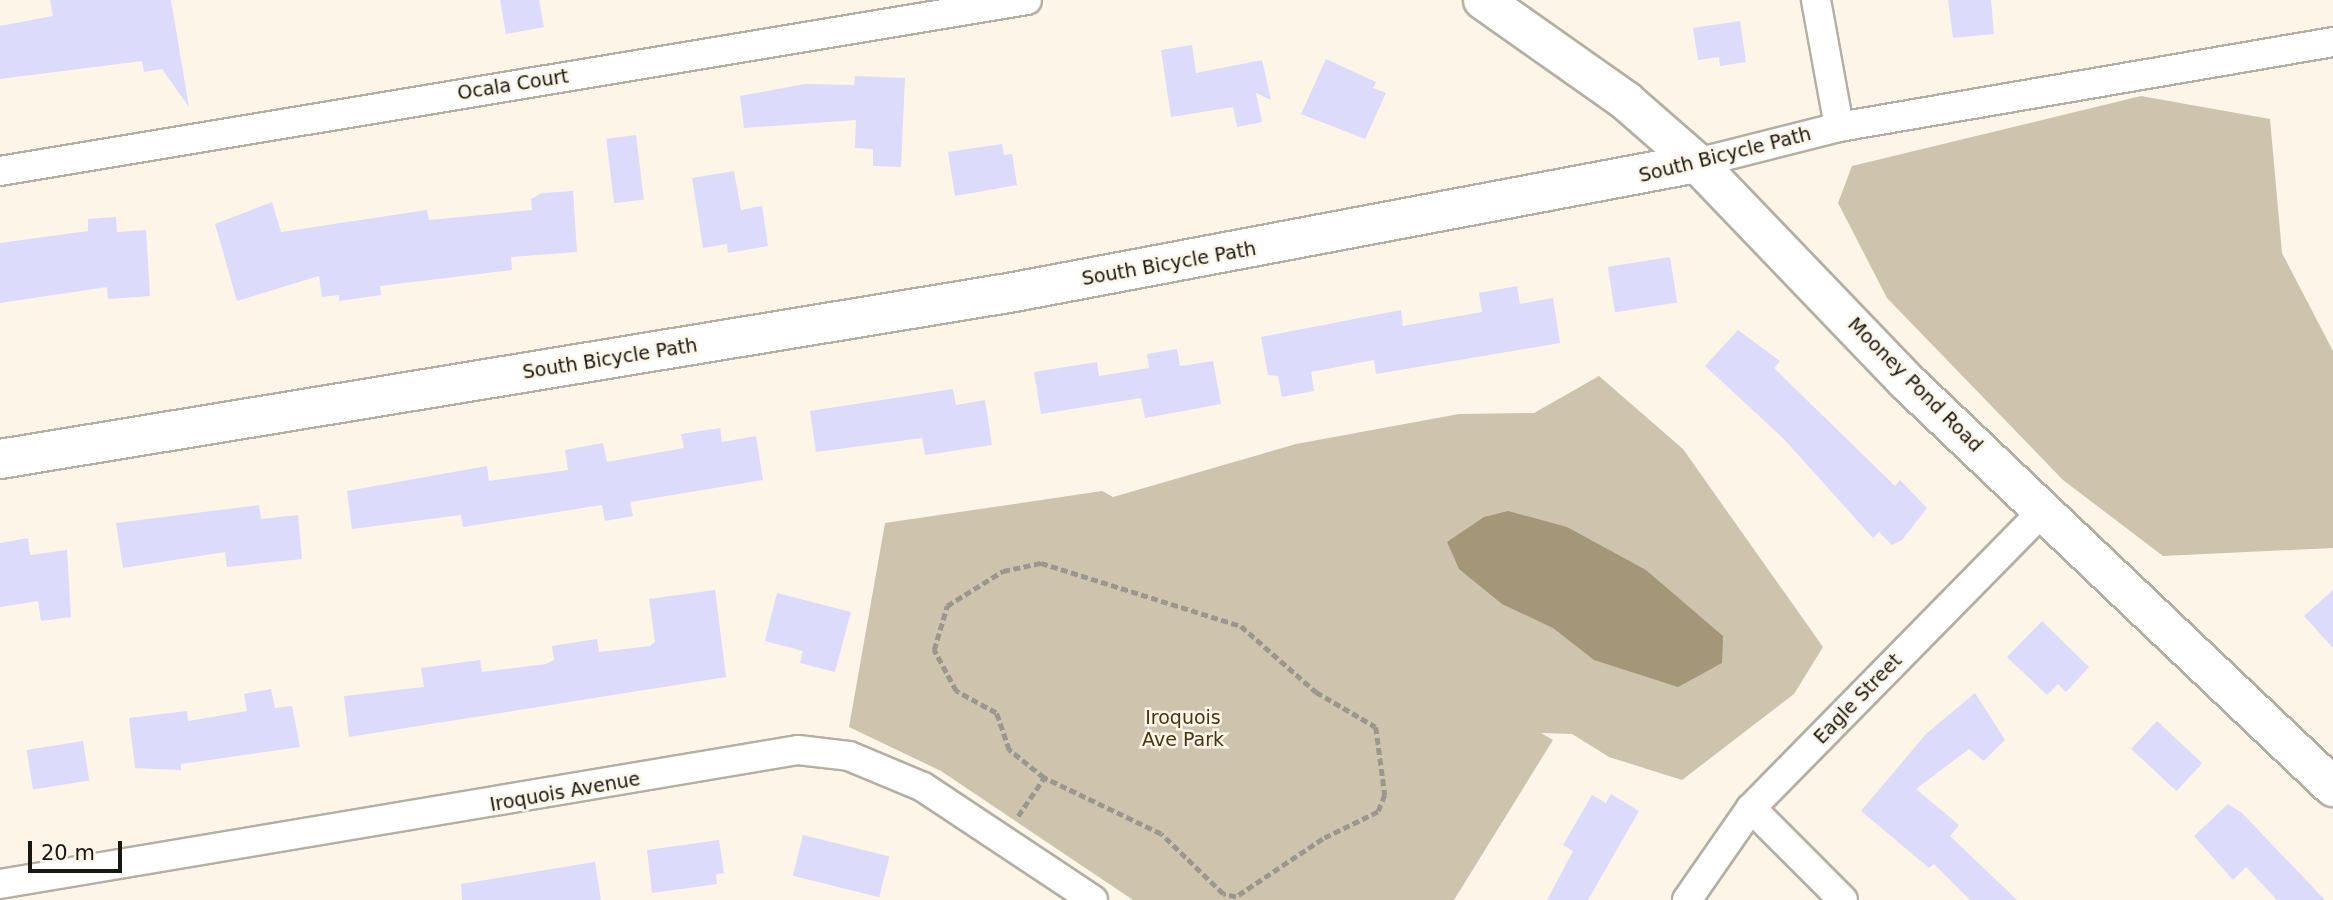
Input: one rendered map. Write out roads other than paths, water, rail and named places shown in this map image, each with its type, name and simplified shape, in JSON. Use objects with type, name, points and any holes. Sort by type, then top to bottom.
[{"type":"street","name":"Ocala Court","points":[[0,171],[1027,0]]},
{"type":"street","name":"Mooney Pond Road","points":[[1483,0],[1626,101],[1698,163],[1908,382],[2333,788]]},
{"type":"street","points":[[1816,0],[1839,127]]},
{"type":"street","name":"South Bicycle Path","points":[[0,459],[1014,292],[1698,163],[1839,127],[2333,42]]},
{"type":"street","name":"Eagle Street","points":[[1687,900],[1751,808],[2043,511]]},
{"type":"street","name":"Iroquois Avenue","points":[[0,884],[798,750],[849,755],[923,787],[1093,900]]},
{"type":"street","points":[[1751,808],[1843,900]]},
{"type":"park label","name":"Iroquois Ave Park","points":[[1183,729]]}]
